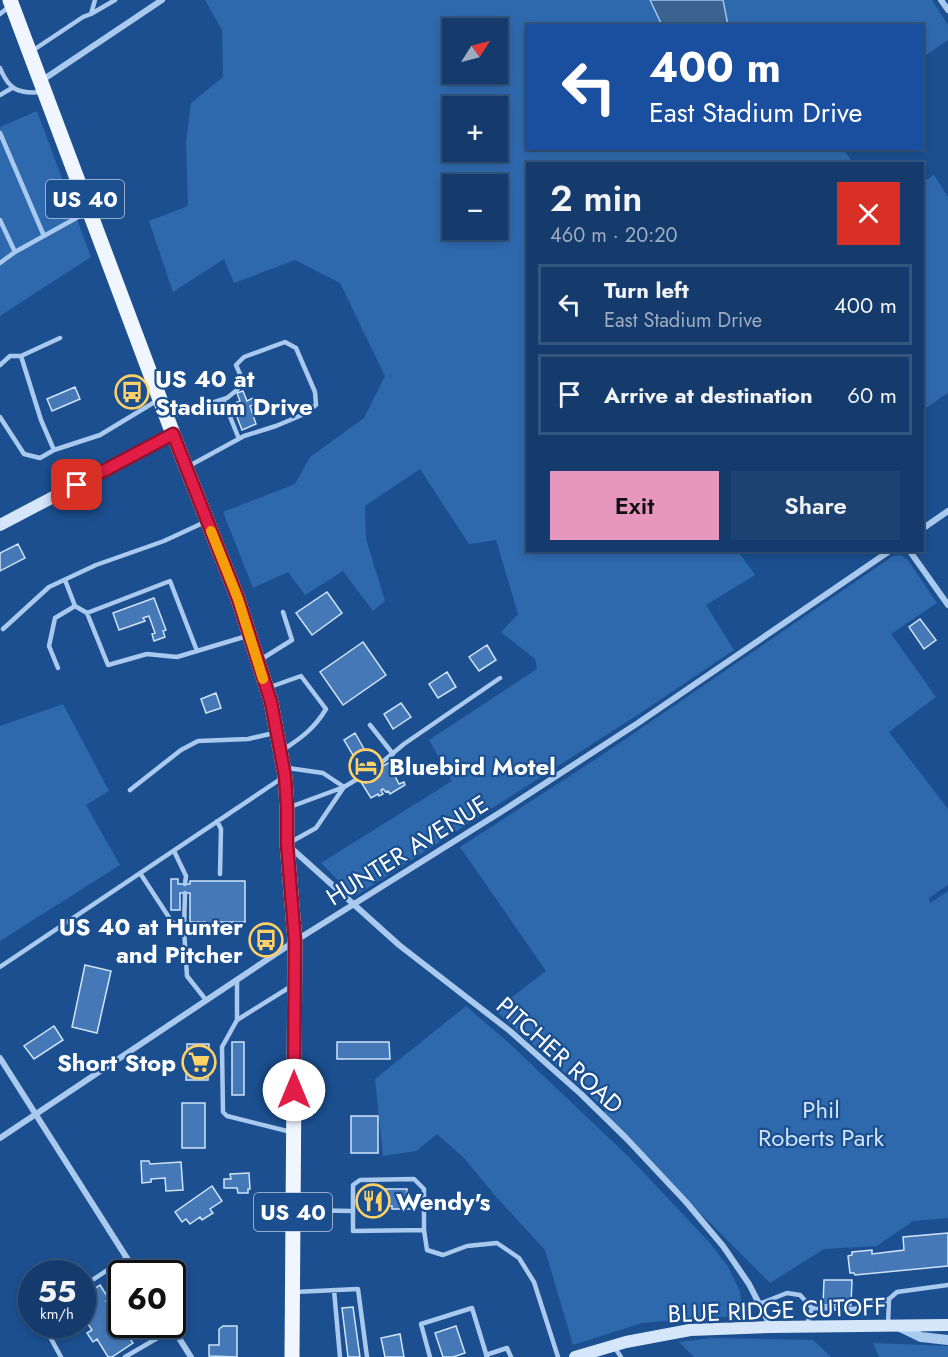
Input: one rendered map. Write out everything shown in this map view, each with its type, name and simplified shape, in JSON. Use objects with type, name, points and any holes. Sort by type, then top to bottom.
[{"type":"main road","name":"US 40","points":[[7,6],[43,86],[173,434],[238,599],[271,702],[284,772],[295,941],[292,1357]]},
{"type":"main road","points":[[0,525],[173,434]]},
{"type":"main road","name":"BLUE RIDGE CUTOFF","points":[[579,1356],[626,1342],[690,1330],[948,1324]]},
{"type":"street","points":[[43,86],[162,0]]},
{"type":"street","points":[[941,0],[948,10]]},
{"type":"street","points":[[924,528],[948,511]]},
{"type":"street","name":"HUNTER AVENUE","points":[[0,1138],[295,941],[628,729],[888,552]]},
{"type":"street","points":[[910,552],[948,605]]},
{"type":"street","name":"PITCHER ROAD","points":[[287,844],[399,945],[510,1031],[581,1094],[686,1202],[723,1246],[749,1284],[771,1327]]},
{"type":"street","points":[[0,1058],[129,1260]]},
{"type":"street","points":[[893,1326],[921,1337],[948,1340]]},
{"type":"street","points":[[178,1338],[191,1357]]},
{"type":"lane","points":[[91,14],[95,0]]},
{"type":"lane","points":[[30,53],[83,16],[115,0]]},
{"type":"lane","points":[[0,68],[4,78],[12,88],[19,92],[43,86]]},
{"type":"lane","points":[[0,95],[12,88]]},
{"type":"lane","points":[[0,133],[44,236]]},
{"type":"lane","points":[[0,263],[89,210]]},
{"type":"lane","points":[[0,220],[15,252]]},
{"type":"lane","points":[[0,365],[10,356],[21,356],[60,338]]},
{"type":"lane","points":[[167,417],[227,398],[243,381],[236,365],[244,357],[285,342],[296,348],[315,392],[316,405],[302,416],[238,439],[186,467]]},
{"type":"lane","points":[[21,356],[41,420],[54,450]]},
{"type":"lane","points":[[0,417],[24,454],[40,458],[54,450],[100,435],[160,398]]},
{"type":"lane","points":[[223,399],[238,439]]},
{"type":"lane","points":[[3,629],[50,587],[96,565],[164,541],[208,521]]},
{"type":"lane","points":[[65,580],[75,606],[87,613],[108,665],[147,654],[177,657],[250,636]]},
{"type":"lane","points":[[87,613],[170,581],[197,651]]},
{"type":"lane","points":[[58,668],[49,646],[56,618],[75,606]]},
{"type":"lane","points":[[258,661],[292,640],[283,612]]},
{"type":"lane","points":[[267,689],[301,676],[326,709],[318,723],[280,751]]},
{"type":"lane","points":[[375,768],[404,744],[500,678]]},
{"type":"lane","points":[[370,725],[393,754]]},
{"type":"lane","points":[[130,790],[181,750],[198,741],[248,739],[277,733]]},
{"type":"lane","points":[[0,967],[217,821],[284,772],[323,773],[344,788]]},
{"type":"lane","points":[[287,808],[344,788],[364,776]]},
{"type":"lane","points":[[287,844],[316,828],[344,788]]},
{"type":"lane","points":[[217,821],[221,829],[220,874]]},
{"type":"lane","points":[[174,850],[186,876],[186,884]]},
{"type":"lane","points":[[140,873],[172,922],[184,929]]},
{"type":"lane","points":[[185,893],[184,929],[188,976],[206,1000]]},
{"type":"lane","points":[[237,980],[237,1020],[222,1047],[223,1112],[227,1116],[294,1133]]},
{"type":"lane","points":[[237,1020],[295,984]]},
{"type":"lane","points":[[424,1230],[353,1231],[353,1185],[360,1180],[414,1179],[424,1190],[424,1230],[428,1250],[443,1255],[467,1246],[497,1243],[519,1257],[534,1282],[558,1357]]},
{"type":"lane","points":[[293,1210],[352,1211]]},
{"type":"lane","points":[[96,1278],[127,1257]]},
{"type":"lane","points":[[759,1304],[787,1293],[800,1295],[812,1308],[853,1309],[867,1307],[889,1299],[897,1292],[948,1286]]},
{"type":"lane","points":[[292,1292],[358,1289],[367,1357]]},
{"type":"lane","points":[[334,1290],[340,1357]]},
{"type":"lane","points":[[889,1299],[893,1326]]},
{"type":"lane","points":[[430,1357],[421,1324],[471,1308],[487,1356],[507,1348],[510,1357]]},
{"type":"lane","points":[[806,1327],[812,1308]]},
{"type":"lane","points":[[50,1338],[61,1357]]},
{"type":"lane","points":[[125,1357],[154,1338]]},
{"type":"lane","points":[[613,1346],[621,1357]]},
{"type":"green space","points":[[205,0],[932,0],[948,25],[948,40],[924,56],[924,24],[526,24],[526,150],[844,150],[852,162],[526,162],[526,552],[739,552],[755,575],[706,605],[734,650],[636,716],[357,895],[350,892],[321,863],[452,781],[429,740],[537,669],[535,659],[501,632],[518,614],[496,540],[469,544],[420,469],[365,506],[366,539],[385,601],[373,611],[343,571],[305,595],[288,572],[253,588],[223,512],[295,484],[310,457],[364,418],[385,376],[340,283],[295,260],[234,283],[224,259],[173,292],[149,221],[188,206],[186,142],[191,103],[223,77],[222,30]]},
{"type":"green space","points":[[37,111],[91,257],[0,316],[0,127]]},
{"type":"green space","points":[[934,175],[948,197],[948,393],[924,409],[924,181]]},
{"type":"green space","name":"Phil Roberts Park","points":[[900,555],[907,559],[937,603],[891,634],[936,697],[889,732],[948,809],[948,885],[929,898],[930,903],[948,891],[948,1218],[913,1221],[877,1246],[824,1249],[770,1283],[601,1114],[606,1110],[495,1010],[546,971],[460,847],[599,757],[893,556]]},
{"type":"green space","points":[[63,704],[109,791],[86,805],[120,865],[0,941],[0,726]]},
{"type":"green space","points":[[466,1006],[510,1044],[630,1158],[710,1243],[729,1268],[740,1292],[742,1305],[738,1313],[728,1317],[642,1323],[573,1345],[545,1250],[464,1158],[437,1134],[416,1151],[383,1156],[375,1079]]},
{"type":"green space","points":[[711,1338],[813,1340],[831,1357],[694,1357],[679,1342]]},
{"type":"green space","points":[[873,1343],[948,1346],[948,1357],[879,1357]]},
{"type":"shaded area","points":[[650,0],[723,0],[727,24],[662,24]]},
{"type":"building","points":[[75,387],[80,399],[52,411],[47,399]]},
{"type":"building","points":[[243,391],[247,401],[253,398],[256,404],[250,406],[256,424],[242,430],[232,404],[240,401],[237,393]]},
{"type":"building","points":[[18,544],[25,558],[0,571],[0,553]]},
{"type":"building","points":[[327,592],[342,613],[312,635],[296,613]]},
{"type":"building","points":[[154,598],[166,630],[163,631],[165,637],[154,641],[152,634],[155,633],[149,616],[143,618],[145,621],[119,630],[113,613]]},
{"type":"building","points":[[920,619],[936,640],[924,649],[909,627]]},
{"type":"building","points":[[363,642],[386,675],[343,705],[320,672]]},
{"type":"building","points":[[487,645],[496,660],[479,671],[469,657]]},
{"type":"building","points":[[447,672],[456,687],[438,698],[429,684]]},
{"type":"building","points":[[216,693],[221,708],[206,713],[201,699]]},
{"type":"building","points":[[401,703],[411,717],[393,729],[384,714]]},
{"type":"building","name":"Bluebird Motel","points":[[355,733],[376,770],[390,762],[399,784],[404,782],[405,785],[390,794],[383,789],[381,790],[383,794],[371,798],[361,782],[366,777],[344,740]]},
{"type":"building","points":[[171,879],[178,879],[178,884],[190,884],[190,881],[245,881],[245,922],[216,922],[216,925],[205,925],[205,922],[190,922],[190,893],[180,893],[180,910],[171,910]]},
{"type":"building","points":[[85,965],[111,971],[97,1033],[72,1027]]},
{"type":"building","points":[[54,1026],[63,1040],[34,1059],[24,1046]]},
{"type":"building","points":[[232,1042],[244,1042],[244,1095],[232,1095]]},
{"type":"building","points":[[337,1042],[389,1042],[390,1059],[337,1059]]},
{"type":"building","points":[[187,1044],[209,1044],[208,1080],[186,1080]]},
{"type":"building","points":[[182,1103],[205,1103],[205,1148],[182,1148]]},
{"type":"building","points":[[351,1116],[378,1116],[378,1153],[351,1153]]},
{"type":"building","points":[[141,1161],[149,1161],[150,1164],[181,1162],[183,1190],[166,1191],[165,1178],[151,1179],[151,1182],[142,1183]]},
{"type":"building","points":[[249,1173],[248,1193],[238,1193],[237,1188],[224,1188],[224,1179],[231,1179],[230,1174]]},
{"type":"building","points":[[212,1186],[222,1201],[210,1209],[213,1213],[202,1220],[200,1217],[190,1224],[186,1219],[182,1222],[175,1212]]},
{"type":"building","points":[[373,1189],[407,1189],[407,1201],[412,1201],[412,1209],[392,1209],[392,1206],[382,1206],[382,1209],[364,1209],[364,1192],[373,1192]]},
{"type":"building","points":[[948,1233],[948,1266],[855,1275],[850,1273],[848,1256],[852,1255],[852,1252],[872,1250],[872,1254],[904,1250],[903,1237]]},
{"type":"building","points":[[824,1280],[852,1280],[851,1305],[823,1305]]},
{"type":"building","points":[[100,1285],[108,1297],[106,1301],[108,1304],[108,1338],[130,1338],[133,1343],[112,1357],[108,1357],[97,1339],[93,1342],[90,1338],[96,1338],[96,1288]]},
{"type":"building","points":[[353,1307],[360,1357],[348,1357],[342,1308]]},
{"type":"building","points":[[223,1326],[237,1326],[237,1357],[209,1356],[209,1345],[219,1345],[219,1329]]},
{"type":"building","points":[[456,1326],[465,1353],[443,1357],[435,1333]]},
{"type":"building","points":[[400,1334],[404,1357],[385,1357],[381,1338]]},
{"type":"slow traffic","points":[[211,531],[238,599],[263,679]]},
{"type":"place","name":"US 40 at Stadium Drive","points":[[132,392]]},
{"type":"place","name":"Bluebird Motel","points":[[366,766]]},
{"type":"place","name":"US 40 at Hunter and Pitcher","points":[[266,940]]},
{"type":"place","name":"Short Stop","points":[[199,1062]]},
{"type":"place","name":"Wendy's","points":[[373,1201]]},
{"type":"route","points":[[77,485],[173,434],[238,599],[271,702],[285,776],[287,844],[295,941],[294,1090]]}]
